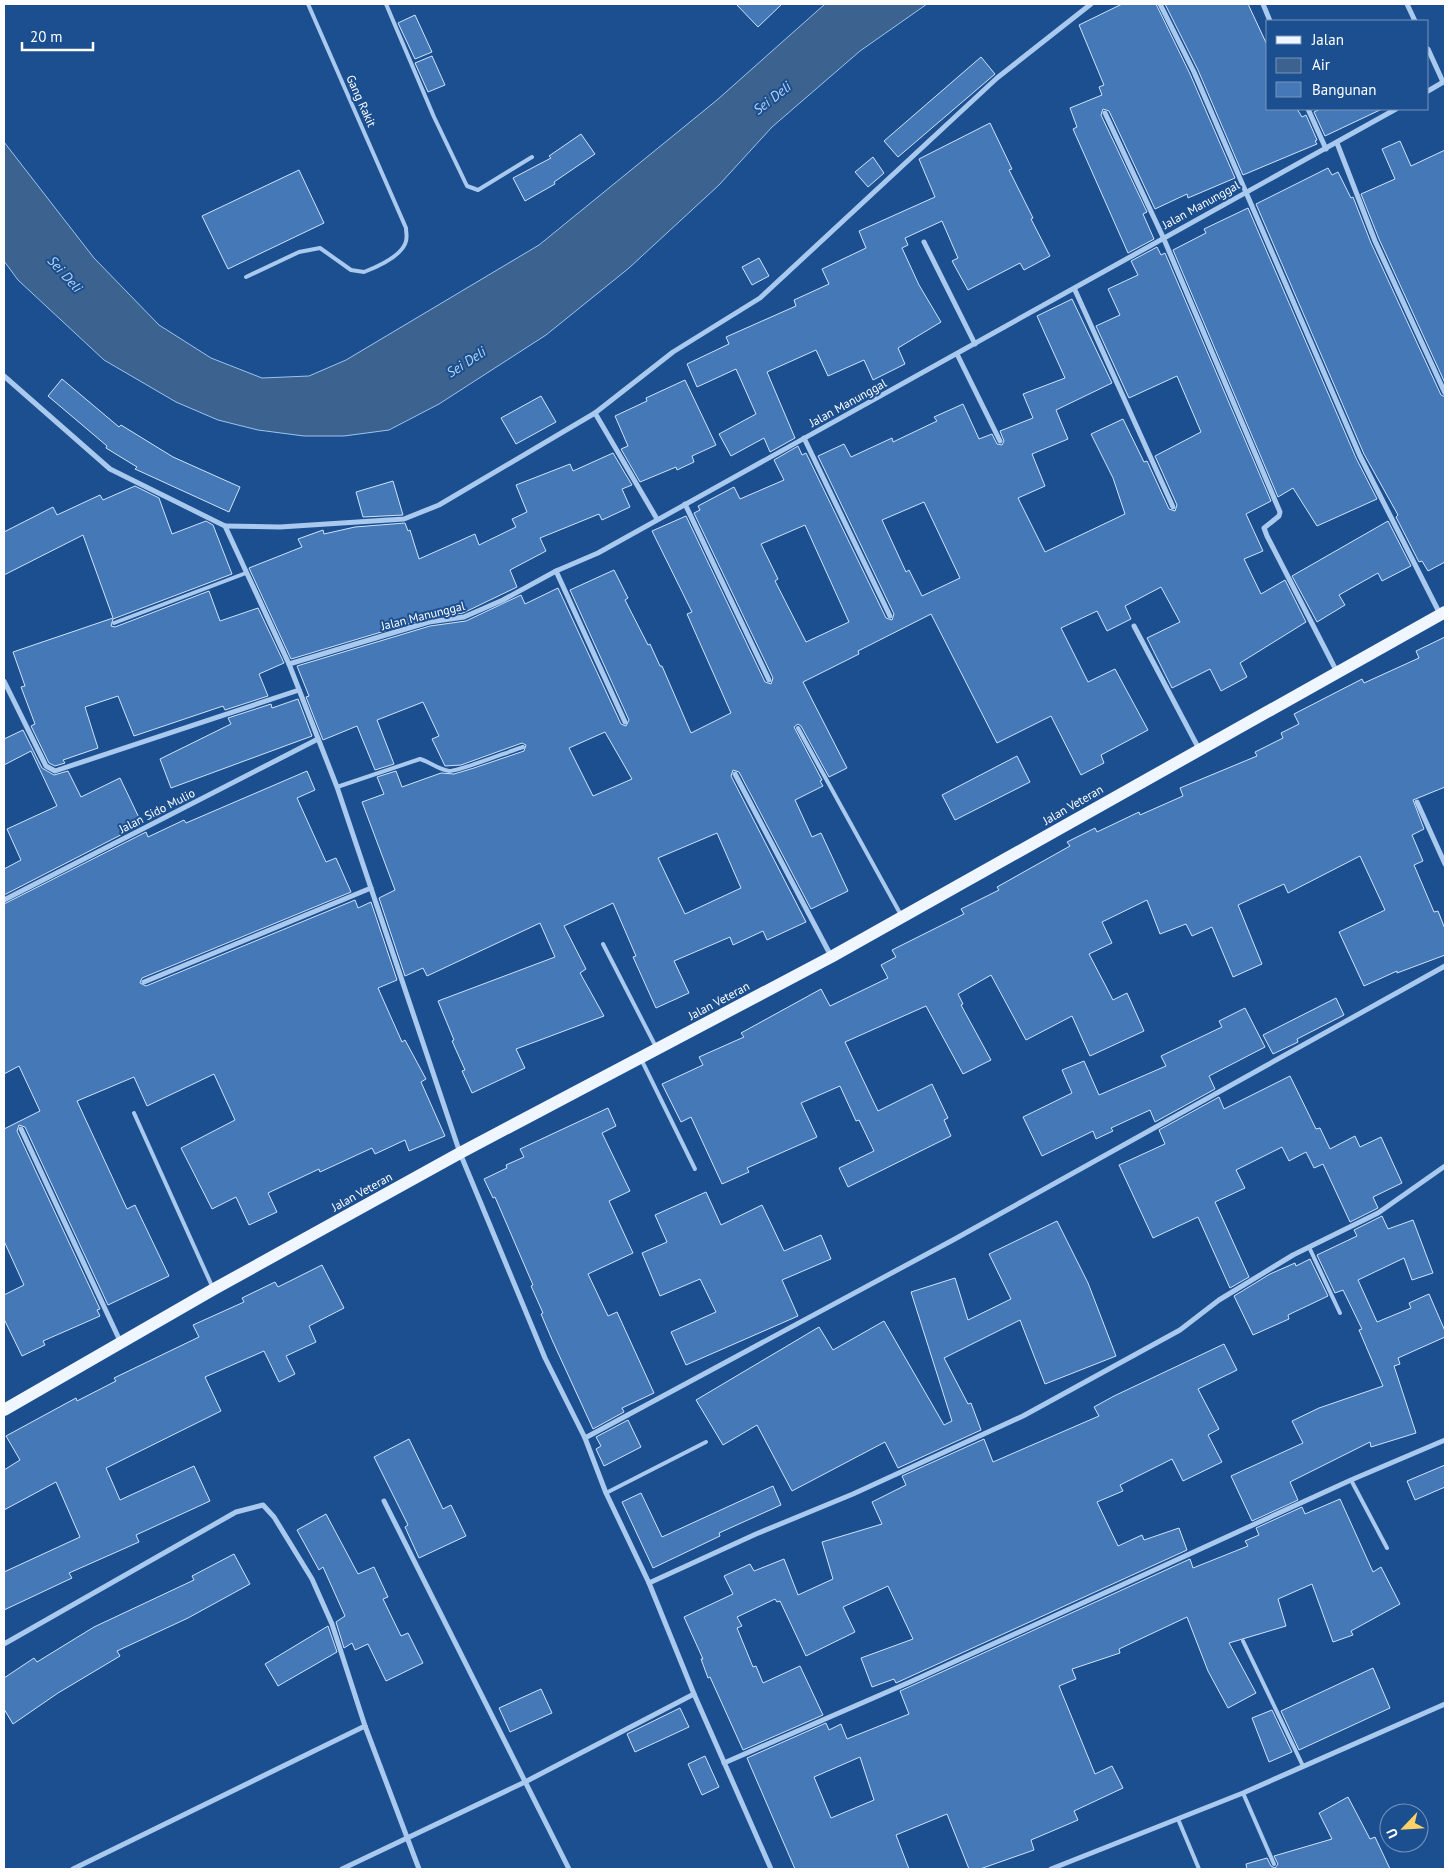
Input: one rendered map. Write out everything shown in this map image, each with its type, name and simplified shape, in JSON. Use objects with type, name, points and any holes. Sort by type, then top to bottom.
[{"type":"main road","name":"Jalan Veteran","points":[[4,1410],[214,1290],[460,1154],[902,918],[1443,613]]},
{"type":"street","points":[[4,376],[110,469],[225,526],[280,527],[404,519],[439,505],[595,413],[673,352],[760,298],[997,78],[1091,4]]},
{"type":"street","points":[[1160,4],[1194,72],[1360,456],[1443,613]]},
{"type":"street","points":[[1262,4],[1270,20]]},
{"type":"street","points":[[1407,4],[1415,20]]},
{"type":"street","points":[[1429,51],[1444,82],[1429,90]]},
{"type":"street","points":[[1308,110],[1326,149]]},
{"type":"street","name":"Jalan Manunggal","points":[[289,664],[429,622],[464,617],[503,600],[556,571],[598,553],[1075,290],[1163,237],[1394,110]]},
{"type":"street","points":[[1105,114],[1163,237],[1280,512],[1279,516],[1264,528],[1337,672]]},
{"type":"street","points":[[1336,143],[1375,241],[1445,393]]},
{"type":"street","points":[[924,242],[975,344]]},
{"type":"street","points":[[1075,290],[1173,507]]},
{"type":"street","points":[[957,354],[1000,441]]},
{"type":"street","points":[[595,413],[657,519]]},
{"type":"street","points":[[804,438],[890,616]]},
{"type":"street","points":[[685,504],[769,680]]},
{"type":"street","points":[[225,526],[289,664],[337,787],[460,1154],[545,1358],[585,1438],[606,1493],[649,1583],[694,1694],[771,1869]]},
{"type":"street","points":[[556,571],[625,722]]},
{"type":"street","points":[[1134,626],[1199,749]]},
{"type":"street","points":[[4,681],[46,766],[54,771],[299,690]]},
{"type":"street","name":"Jalan Sido Mulio","points":[[4,900],[318,739]]},
{"type":"street","points":[[735,774],[831,957]]},
{"type":"street","points":[[1417,802],[1445,864]]},
{"type":"street","points":[[144,982],[371,888]]},
{"type":"street","points":[[585,1438],[953,1240],[1445,966]]},
{"type":"street","points":[[21,1129],[121,1343]]},
{"type":"street","points":[[649,1583],[756,1534],[853,1494],[1023,1416],[1180,1330],[1219,1300],[1309,1247],[1378,1213],[1445,1166]]},
{"type":"street","points":[[724,1762],[910,1682],[1350,1480],[1445,1440]]},
{"type":"street","points":[[384,1501],[569,1869]]},
{"type":"street","points":[[4,1644],[236,1512],[263,1505],[274,1517],[312,1579],[332,1624],[365,1726],[419,1869]]},
{"type":"street","points":[[342,1869],[525,1782],[694,1694]]},
{"type":"street","points":[[1051,1869],[1243,1793],[1445,1704]]},
{"type":"street","points":[[73,1869],[365,1726]]},
{"type":"lane","name":"Gang Rakit","points":[[246,277],[299,252],[320,248],[351,270],[364,272],[375,268],[405,246],[406,228],[308,4]]},
{"type":"lane","points":[[386,4],[434,118],[467,186],[478,190],[532,157]]},
{"type":"lane","points":[[114,623],[246,573]]},
{"type":"lane","points":[[798,728],[902,918]]},
{"type":"lane","points":[[337,787],[420,760],[446,771],[455,772],[523,748]]},
{"type":"lane","points":[[604,944],[658,1049]]},
{"type":"lane","points":[[641,1058],[694,1169]]},
{"type":"lane","points":[[134,1113],[214,1290]]},
{"type":"lane","points":[[1309,1247],[1340,1313]]},
{"type":"lane","points":[[606,1493],[706,1442]]},
{"type":"lane","points":[[1350,1480],[1387,1548]]},
{"type":"lane","points":[[1243,1641],[1304,1766]]},
{"type":"lane","points":[[1243,1793],[1274,1864]]},
{"type":"lane","points":[[1178,1819],[1199,1869]]},
{"type":"water","name":"Sei Deli","points":[[825,4],[927,4],[860,51],[772,127],[719,185],[629,268],[546,335],[439,404],[389,430],[344,436],[304,436],[258,430],[218,420],[176,402],[104,360],[18,280],[4,261],[4,142],[94,258],[159,325],[211,358],[262,378],[309,376],[346,360],[539,245],[717,100]]},
{"type":"building","points":[[736,4],[782,4],[758,27]]},
{"type":"building","points":[[1122,4],[1156,4],[1190,74],[1235,178],[1188,198],[1187,194],[1155,209],[1109,111],[1103,109],[1101,115],[1147,212],[1143,214],[1154,239],[1128,253],[1073,129],[1077,127],[1070,108],[1102,95],[1099,87],[1104,85],[1079,25]]},
{"type":"building","points":[[1165,4],[1248,4],[1266,43],[1266,110],[1298,110],[1302,117],[1306,115],[1317,144],[1243,175],[1198,70]]},
{"type":"building","points":[[415,15],[432,52],[415,59],[398,23]]},
{"type":"building","points":[[432,56],[445,85],[428,92],[415,63]]},
{"type":"building","points":[[981,57],[995,74],[898,157],[884,141]]},
{"type":"building","points":[[1318,110],[1380,110],[1325,136],[1314,112]]},
{"type":"building","points":[[990,123],[1012,169],[1009,170],[1033,218],[1031,219],[1050,256],[1024,270],[1020,263],[968,290],[952,261],[958,258],[942,221],[905,238],[908,245],[902,248],[919,285],[941,322],[898,348],[905,364],[873,380],[864,360],[828,376],[816,350],[767,372],[795,438],[770,452],[764,438],[731,456],[719,434],[756,414],[736,369],[697,387],[687,364],[729,344],[726,337],[796,306],[794,300],[829,284],[822,269],[866,248],[859,231],[935,197],[919,159]]},
{"type":"building","points":[[581,134],[595,154],[554,182],[555,184],[525,201],[513,178],[551,158],[549,156]]},
{"type":"building","points":[[1400,141],[1411,166],[1445,150],[1445,383],[1379,239],[1361,194],[1395,179],[1382,149]]},
{"type":"building","points":[[873,157],[884,173],[868,187],[855,172]]},
{"type":"building","points":[[1328,168],[1332,175],[1338,172],[1351,198],[1353,197],[1371,243],[1441,395],[1445,397],[1445,562],[1428,571],[1422,561],[1419,562],[1396,517],[1398,515],[1364,454],[1256,204]]},
{"type":"building","points":[[299,170],[324,223],[228,269],[202,216]]},
{"type":"building","points":[[1248,208],[1356,458],[1377,499],[1317,526],[1293,488],[1278,497],[1173,250],[1206,233],[1204,229]]},
{"type":"building","points":[[1157,247],[1161,255],[1165,253],[1271,501],[1246,514],[1263,551],[1244,559],[1261,594],[1285,580],[1306,622],[1240,663],[1247,677],[1221,691],[1210,669],[1172,688],[1147,638],[1180,622],[1161,587],[1125,606],[1131,619],[1107,631],[1097,611],[1061,628],[1088,682],[1115,669],[1148,730],[1101,755],[1104,763],[1081,775],[1051,716],[997,743],[931,614],[858,651],[859,654],[803,682],[847,768],[829,777],[801,726],[798,724],[794,727],[822,780],[820,781],[823,786],[795,800],[812,837],[821,833],[848,891],[811,909],[739,772],[733,770],[731,776],[806,922],[767,940],[763,931],[733,945],[730,937],[674,961],[689,993],[656,1008],[633,957],[636,956],[613,903],[564,926],[586,969],[580,973],[604,1016],[516,1049],[525,1068],[472,1093],[462,1071],[465,1070],[452,1041],[454,1040],[438,1001],[555,957],[540,923],[427,976],[423,968],[405,976],[379,898],[395,890],[362,802],[384,794],[377,777],[396,771],[402,787],[441,773],[454,774],[474,768],[524,751],[526,745],[522,743],[461,765],[445,766],[432,739],[439,736],[423,702],[377,720],[394,764],[375,770],[357,726],[323,740],[306,697],[309,696],[297,666],[430,626],[466,621],[521,595],[525,604],[558,588],[621,724],[626,726],[629,720],[570,590],[614,570],[628,598],[625,600],[648,645],[650,644],[660,666],[662,666],[691,733],[731,713],[687,614],[692,612],[652,531],[686,516],[765,682],[771,684],[773,678],[694,513],[700,510],[698,506],[734,487],[740,499],[784,480],[774,460],[798,446],[802,455],[806,453],[886,618],[892,620],[894,614],[818,456],[844,444],[851,457],[892,438],[893,442],[937,421],[934,417],[963,404],[979,439],[992,434],[997,444],[1002,445],[1004,441],[1000,431],[1033,418],[1023,394],[1065,378],[1037,316],[1072,299],[1112,383],[1056,410],[1068,439],[1032,454],[1045,486],[1018,498],[1045,552],[1125,514],[1113,478],[1091,434],[1123,419],[1144,462],[1147,461],[1169,509],[1175,511],[1177,505],[1155,456],[1201,432],[1177,376],[1129,398],[1096,326],[1120,315],[1108,289],[1138,275],[1131,261]],"holes":[[[924,502],[960,578],[922,596],[909,570],[906,572],[882,520]],[[805,525],[849,622],[806,642],[775,581],[778,579],[761,544]],[[605,732],[632,779],[593,796],[569,748]],[[717,833],[741,888],[685,914],[658,858]]]},
{"type":"building","points":[[759,258],[769,276],[752,285],[742,267]]},
{"type":"building","points":[[62,379],[119,427],[121,425],[173,457],[240,487],[229,512],[135,469],[137,467],[106,448],[107,446],[48,396]]},
{"type":"building","points":[[685,380],[716,445],[692,456],[694,462],[677,470],[676,467],[640,482],[621,449],[628,446],[615,416],[647,401],[646,398]]},
{"type":"building","points":[[541,396],[556,422],[516,444],[501,418]]},
{"type":"building","points":[[613,453],[632,485],[622,489],[630,507],[602,520],[599,514],[540,538],[546,551],[510,570],[517,587],[463,613],[428,618],[291,659],[249,568],[302,547],[298,539],[323,530],[324,534],[355,527],[405,523],[408,531],[410,530],[419,559],[475,534],[479,545],[516,527],[512,519],[527,512],[516,485],[570,464],[573,471]]},
{"type":"building","points":[[393,481],[403,515],[363,517],[356,492]]},
{"type":"building","points":[[135,486],[159,498],[172,534],[206,521],[213,525],[232,574],[113,619],[111,626],[115,627],[209,591],[220,621],[258,608],[284,663],[259,674],[268,696],[225,710],[223,706],[134,736],[118,696],[85,707],[98,748],[63,760],[65,763],[55,766],[49,763],[31,726],[35,724],[21,687],[25,686],[13,652],[113,618],[83,535],[4,575],[4,532],[53,507],[57,515],[100,495],[103,500]]},
{"type":"building","points":[[1388,521],[1411,566],[1382,581],[1378,573],[1339,595],[1345,605],[1317,622],[1292,576]]},
{"type":"building","points":[[1445,637],[1445,787],[1413,800],[1424,829],[1412,835],[1423,861],[1414,865],[1434,912],[1438,911],[1445,929],[1445,955],[1397,973],[1397,971],[1364,986],[1339,932],[1385,910],[1360,856],[1288,893],[1284,884],[1238,905],[1262,964],[1233,977],[1212,927],[1192,936],[1186,924],[1160,934],[1147,900],[1102,922],[1112,943],[1089,954],[1113,1000],[1127,993],[1144,1031],[1090,1056],[1072,1016],[1026,1040],[991,975],[958,994],[963,1004],[961,1005],[991,1060],[963,1074],[926,1006],[845,1042],[878,1111],[932,1084],[948,1118],[944,1120],[951,1136],[848,1187],[839,1168],[874,1151],[859,1120],[856,1121],[840,1086],[801,1103],[817,1137],[747,1168],[749,1172],[722,1184],[691,1117],[681,1122],[662,1084],[703,1065],[699,1057],[744,1037],[741,1033],[821,989],[830,1006],[888,978],[881,965],[896,957],[892,950],[964,914],[961,909],[999,890],[997,887],[1070,846],[1067,842],[1095,828],[1097,832],[1139,812],[1140,815],[1183,796],[1180,788],[1257,756],[1255,752],[1283,738],[1281,733],[1299,724],[1294,714],[1362,679],[1364,683],[1419,658],[1416,651]]},
{"type":"building","points":[[298,699],[312,736],[171,788],[160,759],[231,724],[228,718],[271,704],[272,708]]},
{"type":"building","points":[[23,730],[42,768],[54,775],[68,771],[81,797],[120,778],[142,824],[4,895],[4,869],[21,860],[7,829],[57,806],[31,751],[4,765],[4,739]]},
{"type":"building","points":[[1017,756],[1030,782],[955,820],[942,795]]},
{"type":"building","points":[[307,771],[315,790],[297,798],[326,862],[336,858],[351,892],[142,978],[140,983],[146,986],[355,900],[358,908],[371,902],[397,980],[378,988],[402,1042],[405,1040],[426,1079],[421,1082],[445,1136],[409,1151],[405,1140],[375,1154],[372,1148],[320,1172],[319,1169],[268,1193],[277,1212],[249,1225],[236,1197],[212,1209],[181,1148],[235,1120],[214,1074],[147,1106],[134,1077],[77,1101],[127,1209],[135,1205],[169,1276],[108,1305],[25,1127],[19,1125],[17,1131],[100,1309],[97,1310],[100,1316],[43,1341],[45,1345],[22,1356],[4,1319],[4,1295],[24,1285],[4,1241],[4,1129],[40,1111],[19,1066],[4,1074],[4,904],[146,832],[148,837],[184,820],[186,823]]},
{"type":"building","points":[[1336,998],[1344,1015],[1297,1039],[1298,1042],[1273,1054],[1263,1035]]},
{"type":"building","points":[[1245,1008],[1265,1047],[1209,1076],[1215,1089],[1155,1122],[1150,1110],[1111,1128],[1113,1131],[1096,1139],[1093,1131],[1042,1156],[1023,1117],[1072,1093],[1062,1070],[1084,1061],[1099,1095],[1166,1066],[1161,1056],[1222,1027],[1219,1021]]},
{"type":"building","points":[[1290,1076],[1316,1129],[1320,1128],[1330,1149],[1355,1136],[1360,1147],[1381,1137],[1402,1183],[1373,1197],[1378,1208],[1350,1222],[1323,1164],[1314,1168],[1306,1152],[1289,1161],[1282,1147],[1236,1170],[1245,1188],[1215,1202],[1249,1277],[1230,1288],[1198,1217],[1153,1238],[1119,1165],[1165,1144],[1159,1130],[1219,1097],[1224,1109]]},
{"type":"building","points":[[608,1108],[616,1126],[602,1133],[630,1191],[609,1201],[633,1253],[588,1274],[608,1316],[617,1312],[654,1393],[622,1408],[624,1412],[593,1429],[541,1314],[543,1313],[531,1286],[533,1285],[495,1197],[493,1198],[484,1179],[507,1168],[506,1165],[524,1157],[520,1149]]},
{"type":"building","points":[[706,1192],[721,1225],[762,1205],[784,1251],[821,1235],[831,1259],[782,1280],[798,1316],[686,1365],[671,1332],[716,1312],[700,1279],[660,1296],[642,1253],[667,1242],[655,1215]]},
{"type":"building","points":[[1382,1216],[1388,1229],[1413,1220],[1433,1273],[1412,1280],[1404,1258],[1358,1280],[1377,1322],[1411,1308],[1409,1303],[1429,1294],[1445,1331],[1445,1337],[1398,1358],[1400,1364],[1394,1366],[1416,1433],[1371,1447],[1370,1442],[1290,1482],[1298,1500],[1252,1521],[1231,1476],[1303,1443],[1292,1421],[1319,1408],[1383,1386],[1359,1330],[1362,1329],[1343,1290],[1335,1293],[1317,1255],[1357,1236],[1354,1230]]},
{"type":"building","points":[[1057,1221],[1088,1283],[1116,1356],[1045,1384],[1020,1320],[944,1358],[968,1404],[971,1403],[981,1430],[898,1468],[885,1442],[792,1491],[757,1425],[723,1445],[696,1400],[819,1327],[833,1350],[884,1321],[944,1425],[952,1421],[911,1292],[955,1278],[968,1320],[1011,1299],[989,1254]]},
{"type":"building","points":[[1310,1259],[1328,1296],[1288,1315],[1289,1319],[1253,1335],[1234,1296],[1270,1274],[1295,1263],[1296,1266]]},
{"type":"building","points":[[322,1265],[344,1308],[309,1326],[316,1342],[286,1356],[295,1374],[279,1382],[264,1351],[205,1377],[221,1411],[106,1468],[120,1500],[194,1466],[210,1501],[136,1535],[139,1542],[69,1573],[72,1578],[4,1610],[4,1572],[80,1537],[56,1482],[4,1510],[4,1470],[20,1460],[6,1436],[76,1398],[77,1401],[116,1381],[114,1378],[199,1337],[193,1325],[244,1302],[242,1298],[275,1282],[278,1287]]},
{"type":"building","points":[[1224,1344],[1237,1370],[1198,1389],[1219,1429],[1208,1435],[1222,1462],[1183,1481],[1172,1459],[1120,1485],[1123,1491],[1097,1502],[1118,1546],[1142,1535],[1144,1540],[1179,1528],[1187,1550],[896,1683],[894,1679],[872,1687],[861,1658],[913,1639],[888,1586],[843,1607],[855,1632],[806,1656],[780,1601],[777,1602],[775,1599],[737,1617],[742,1626],[737,1628],[753,1667],[756,1666],[763,1683],[800,1666],[823,1715],[743,1750],[710,1677],[708,1678],[701,1659],[703,1659],[684,1617],[733,1594],[724,1576],[750,1564],[754,1571],[784,1559],[798,1595],[833,1579],[822,1542],[882,1524],[872,1502],[906,1485],[902,1476],[984,1439],[993,1462],[1099,1416],[1094,1407]]},
{"type":"building","points":[[628,1420],[641,1447],[604,1466],[596,1449],[601,1446],[596,1437]]},
{"type":"building","points":[[409,1439],[443,1509],[451,1505],[466,1536],[419,1558],[405,1527],[408,1525],[374,1457]]},
{"type":"building","points":[[1445,1465],[1445,1487],[1415,1500],[1407,1481]]},
{"type":"building","points":[[773,1486],[781,1505],[719,1533],[720,1536],[653,1568],[622,1502],[641,1493],[662,1537]]},
{"type":"building","points":[[1340,1499],[1373,1572],[1381,1567],[1400,1604],[1351,1631],[1353,1635],[1333,1642],[1312,1584],[1278,1599],[1286,1626],[1229,1643],[1256,1693],[1228,1708],[1208,1671],[1187,1617],[1119,1649],[1120,1653],[1072,1669],[1076,1679],[1059,1686],[1095,1774],[1112,1766],[1123,1788],[1074,1811],[1078,1820],[1031,1840],[1034,1850],[980,1869],[969,1869],[947,1814],[896,1835],[909,1869],[795,1869],[747,1758],[826,1723],[829,1730],[841,1724],[847,1739],[909,1714],[900,1691],[1190,1559],[1193,1568],[1248,1546],[1245,1541],[1259,1535],[1256,1528],[1302,1507],[1305,1514]],"holes":[[[860,1757],[874,1800],[831,1818],[814,1777]]]},
{"type":"building","points":[[326,1514],[358,1574],[374,1567],[388,1597],[383,1599],[401,1636],[408,1633],[423,1663],[386,1681],[368,1644],[355,1650],[352,1643],[344,1648],[336,1622],[345,1616],[323,1567],[319,1570],[297,1530]]},
{"type":"building","points":[[234,1554],[250,1584],[188,1618],[117,1651],[120,1656],[58,1693],[13,1724],[4,1709],[4,1678],[34,1658],[37,1662],[94,1627],[194,1580],[192,1576]]},
{"type":"building","points":[[328,1626],[337,1652],[278,1686],[265,1664]]},
{"type":"building","points":[[1373,1668],[1390,1708],[1299,1750],[1281,1711]]},
{"type":"building","points":[[541,1689],[552,1713],[510,1732],[499,1708]]},
{"type":"building","points":[[680,1708],[689,1727],[635,1752],[627,1734]]},
{"type":"building","points":[[1272,1710],[1292,1752],[1269,1762],[1252,1718]]},
{"type":"building","points":[[705,1756],[719,1787],[702,1795],[688,1764]]},
{"type":"building","points":[[1348,1797],[1370,1839],[1375,1837],[1379,1846],[1379,1853],[1382,1853],[1390,1869],[1247,1869],[1246,1864],[1267,1858],[1271,1866],[1275,1868],[1278,1864],[1274,1856],[1332,1839],[1319,1813]]}]
